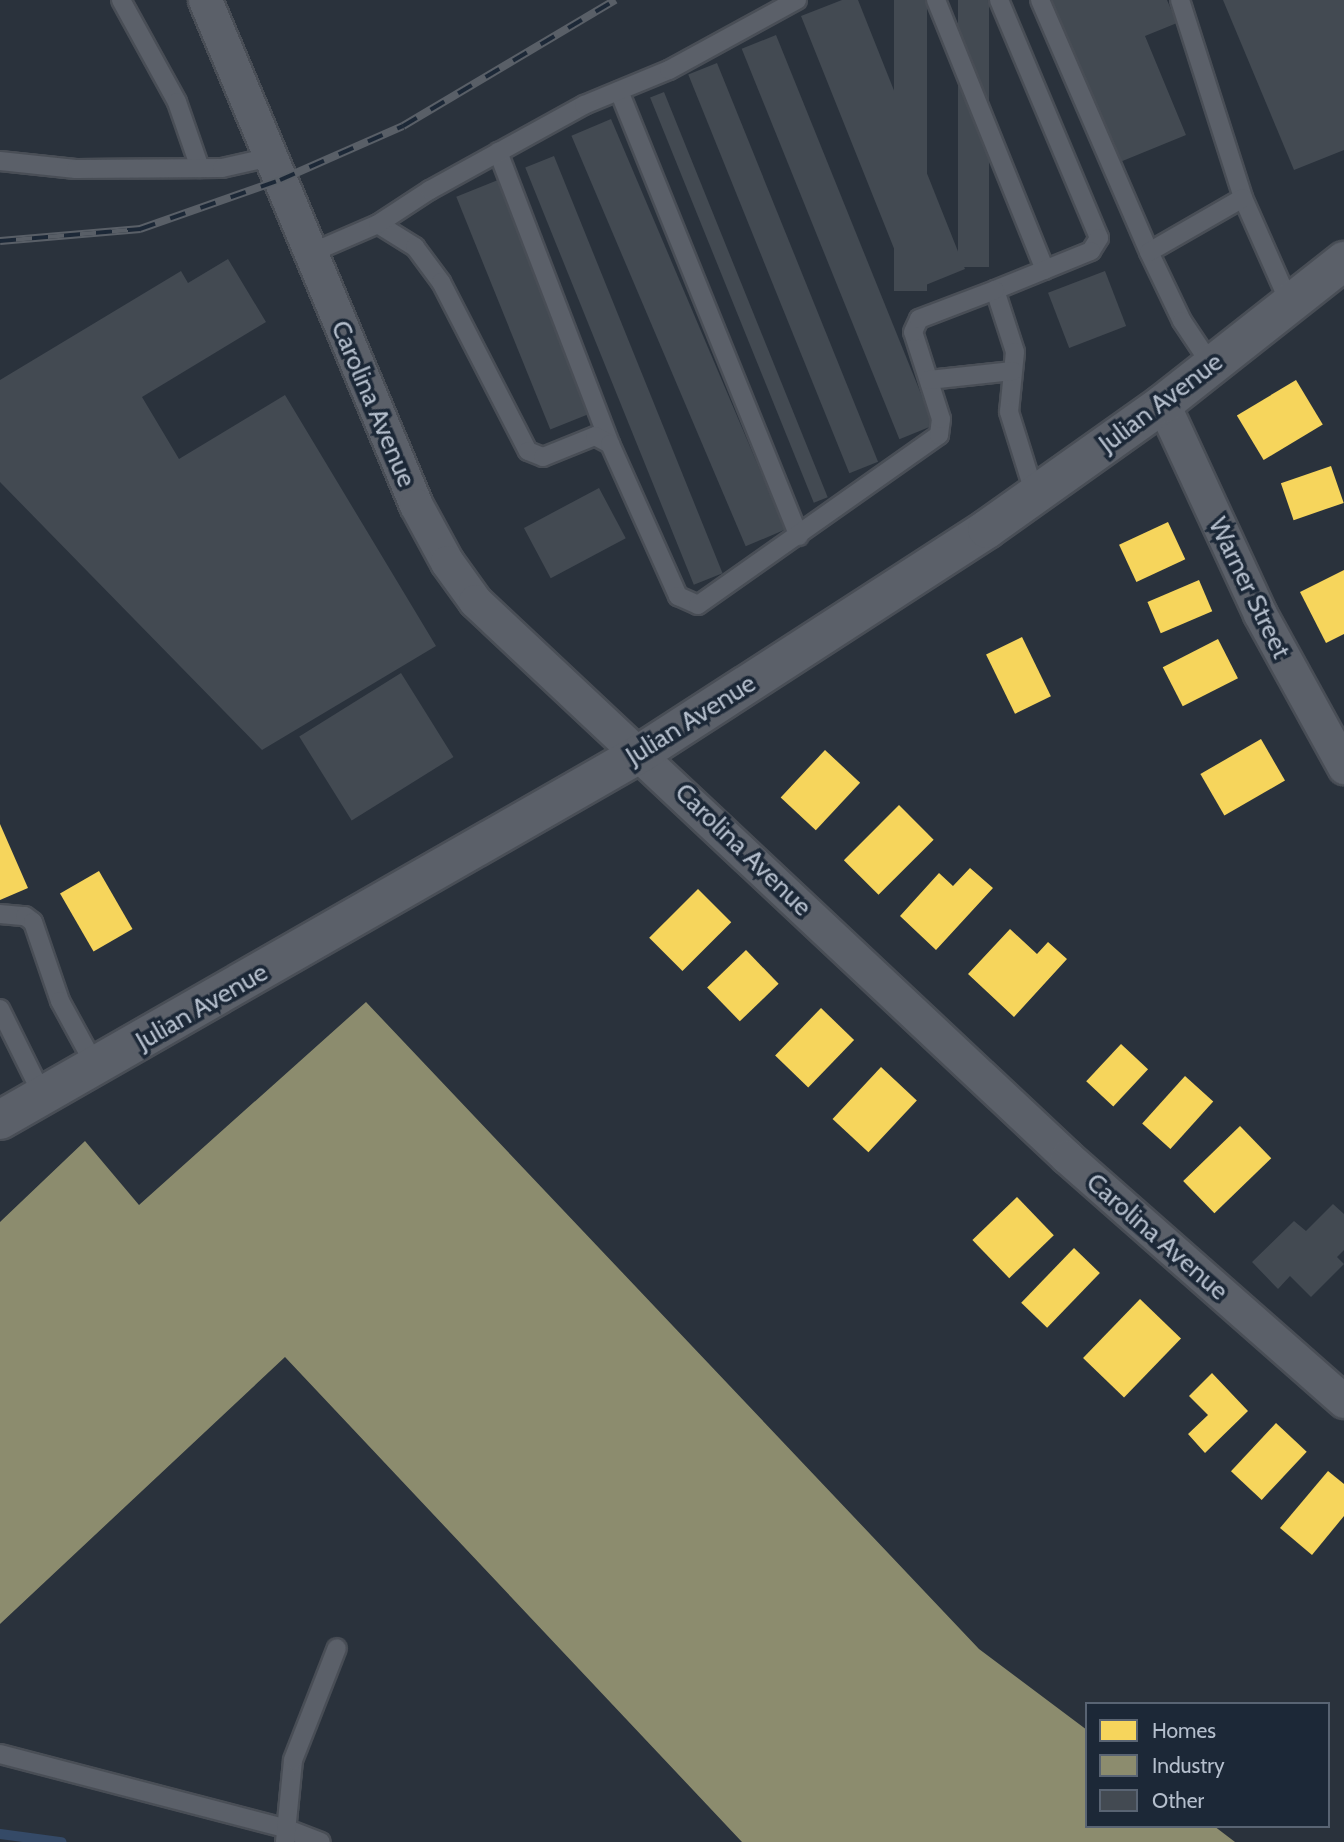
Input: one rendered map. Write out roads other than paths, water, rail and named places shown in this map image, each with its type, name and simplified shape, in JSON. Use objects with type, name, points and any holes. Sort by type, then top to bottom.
[{"type":"street","name":"Carolina Avenue","points":[[205,0],[415,505],[447,562],[475,601],[641,754],[1067,1157],[1344,1401]]},
{"type":"street","name":"Julian Avenue","points":[[0,1120],[641,754],[1035,495],[1163,404],[1344,261]]},
{"type":"street","name":"Warner Street","points":[[1163,404],[1260,614],[1344,767]]},
{"type":"lane","points":[[121,0],[177,102],[200,168]]},
{"type":"lane","points":[[311,253],[378,225],[498,152],[619,91],[669,70],[797,0]]},
{"type":"lane","points":[[936,0],[1045,270]]},
{"type":"lane","points":[[498,152],[610,444],[678,596],[698,605],[939,435],[941,419],[913,332],[919,319],[1091,251],[1099,238],[999,0]]},
{"type":"lane","points":[[1040,0],[1149,252],[1182,321],[1212,366]]},
{"type":"lane","points":[[1180,0],[1243,198],[1290,304]]},
{"type":"lane","points":[[619,91],[799,536]]},
{"type":"lane","points":[[0,160],[76,169],[200,168],[271,157]]},
{"type":"lane","points":[[1149,252],[1243,198]]},
{"type":"lane","points":[[378,225],[415,247],[441,282],[528,451],[543,457],[595,436],[610,444]]},
{"type":"lane","points":[[995,290],[1015,352],[1009,412],[1035,495]]},
{"type":"lane","points":[[929,380],[1013,371]]},
{"type":"lane","points":[[0,914],[25,916],[33,922],[60,1001],[96,1067]]},
{"type":"lane","points":[[0,1009],[43,1096]]},
{"type":"lane","points":[[286,1835],[293,1760],[337,1648]]},
{"type":"lane","points":[[0,1754],[286,1835],[321,1842]]},
{"type":"waterway","points":[[0,1834],[61,1842]]},
{"type":"railway","points":[[0,241],[140,229],[280,180],[403,126],[615,0]]}]
